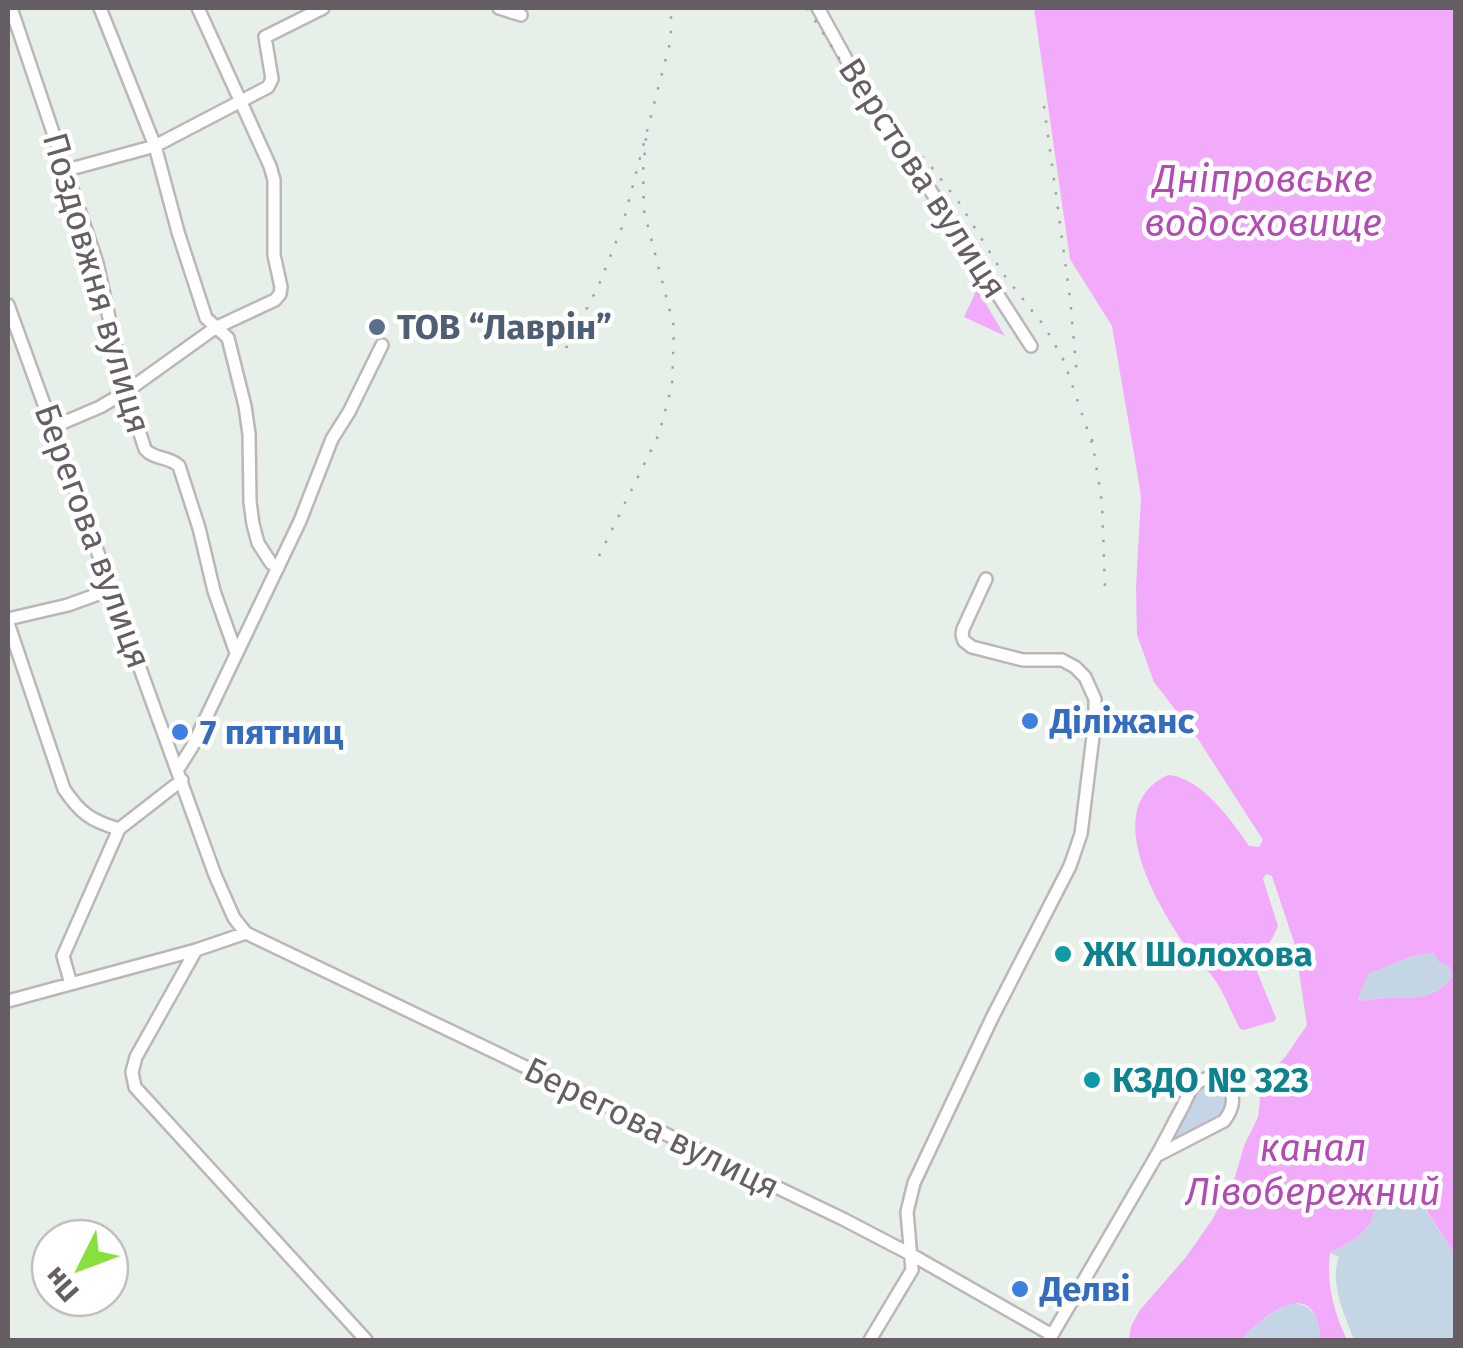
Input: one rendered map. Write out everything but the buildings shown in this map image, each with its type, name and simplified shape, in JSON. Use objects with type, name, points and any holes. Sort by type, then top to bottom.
[{"type":"street","name":"Поздовжня вулиця","points":[[11,8],[96,262],[127,391],[148,453],[179,466],[214,591],[236,652]]},
{"type":"street","points":[[100,8],[155,146],[206,318],[228,338],[250,434],[253,524],[258,544],[278,568]]},
{"type":"street","points":[[53,427],[100,407],[215,328],[278,297],[274,180],[198,8]]},
{"type":"street","points":[[67,170],[155,146],[271,84],[264,41],[268,34],[322,8]]},
{"type":"street","points":[[500,8],[520,15]]},
{"type":"street","name":"Верстова вулиця","points":[[818,8],[850,66],[1032,346]]},
{"type":"street","name":"Берегова вулиця","points":[[8,306],[225,900],[246,933],[810,1203],[912,1255],[1051,1338]]},
{"type":"street","points":[[70,984],[62,956],[119,830],[180,775],[300,522],[332,440],[382,345]]},
{"type":"street","points":[[870,1340],[912,1270],[907,1212],[914,1184],[992,1018],[1070,866],[1082,834],[1095,699],[1086,677],[1062,660],[1001,656],[964,641],[964,629],[986,579]]},
{"type":"street","points":[[112,589],[68,606],[8,621],[64,789],[77,809],[98,823],[119,830]]},
{"type":"street","points":[[8,1001],[246,933]]},
{"type":"street","points":[[196,950],[136,1057],[132,1072],[134,1088],[366,1340]]},
{"type":"street","points":[[1051,1338],[1193,1087],[1213,1079],[1226,1084],[1234,1102],[1224,1121],[1156,1156]]},
{"type":"shaded area","points":[[1435,953],[1449,966],[1452,977],[1432,993],[1362,1001],[1358,997],[1367,974],[1412,956]]},
{"type":"shaded area","points":[[1210,1085],[1224,1095],[1224,1113],[1164,1145],[1194,1093]]},
{"type":"shaded area","points":[[1411,1188],[1455,1255],[1455,1340],[1354,1340],[1337,1289],[1339,1257],[1330,1253],[1359,1236],[1383,1202]]},
{"type":"shaded area","points":[[1291,1303],[1313,1312],[1320,1336],[1316,1340],[1240,1340],[1264,1319]]},
{"type":"water","name":"Дніпровське водосховище","points":[[1034,8],[1455,8],[1455,1255],[1412,1188],[1383,1202],[1359,1236],[1330,1253],[1332,1298],[1347,1340],[1316,1340],[1320,1336],[1316,1317],[1298,1303],[1274,1312],[1240,1340],[1129,1340],[1140,1310],[1212,1220],[1235,1177],[1258,1117],[1258,1089],[1307,1025],[1295,945],[1272,876],[1266,874],[1263,879],[1278,926],[1253,962],[1276,1018],[1244,1030],[1215,980],[1173,927],[1140,856],[1135,832],[1137,809],[1148,790],[1168,775],[1192,783],[1204,792],[1249,846],[1259,847],[1263,840],[1198,739],[1154,682],[1137,635],[1141,497],[1112,326],[1070,259]],"holes":[[[1434,953],[1439,962],[1449,966],[1452,977],[1432,993],[1410,998],[1358,998],[1368,974],[1412,956]]]},
{"type":"water","points":[[977,289],[1005,336],[964,317]]},
{"type":"railway","points":[[566,348],[598,287],[622,227],[671,39],[671,8]]},
{"type":"railway","points":[[807,8],[862,94],[930,165],[960,204],[1004,275],[1045,327],[1064,361],[1094,449]]},
{"type":"railway","points":[[1044,106],[1077,376]]},
{"type":"railway","points":[[599,556],[659,434],[672,386],[674,327],[644,211],[646,138]]},
{"type":"railway","points":[[1092,439],[1102,503],[1105,588]]},
{"type":"place","name":"ТОВ “Лаврін”","points":[[377,327]]},
{"type":"place","name":"Діліжанс","points":[[1030,721]]},
{"type":"place","name":"7 пятниц","points":[[180,732]]},
{"type":"place","name":"ЖК Шолохова","points":[[1063,954]]},
{"type":"place","name":"КЗДО № 323","points":[[1092,1080]]},
{"type":"place","name":"Делві","points":[[1020,1289]]},
{"type":"water label","name":"канал Лівобережний","points":[[1313,1170]]}]
